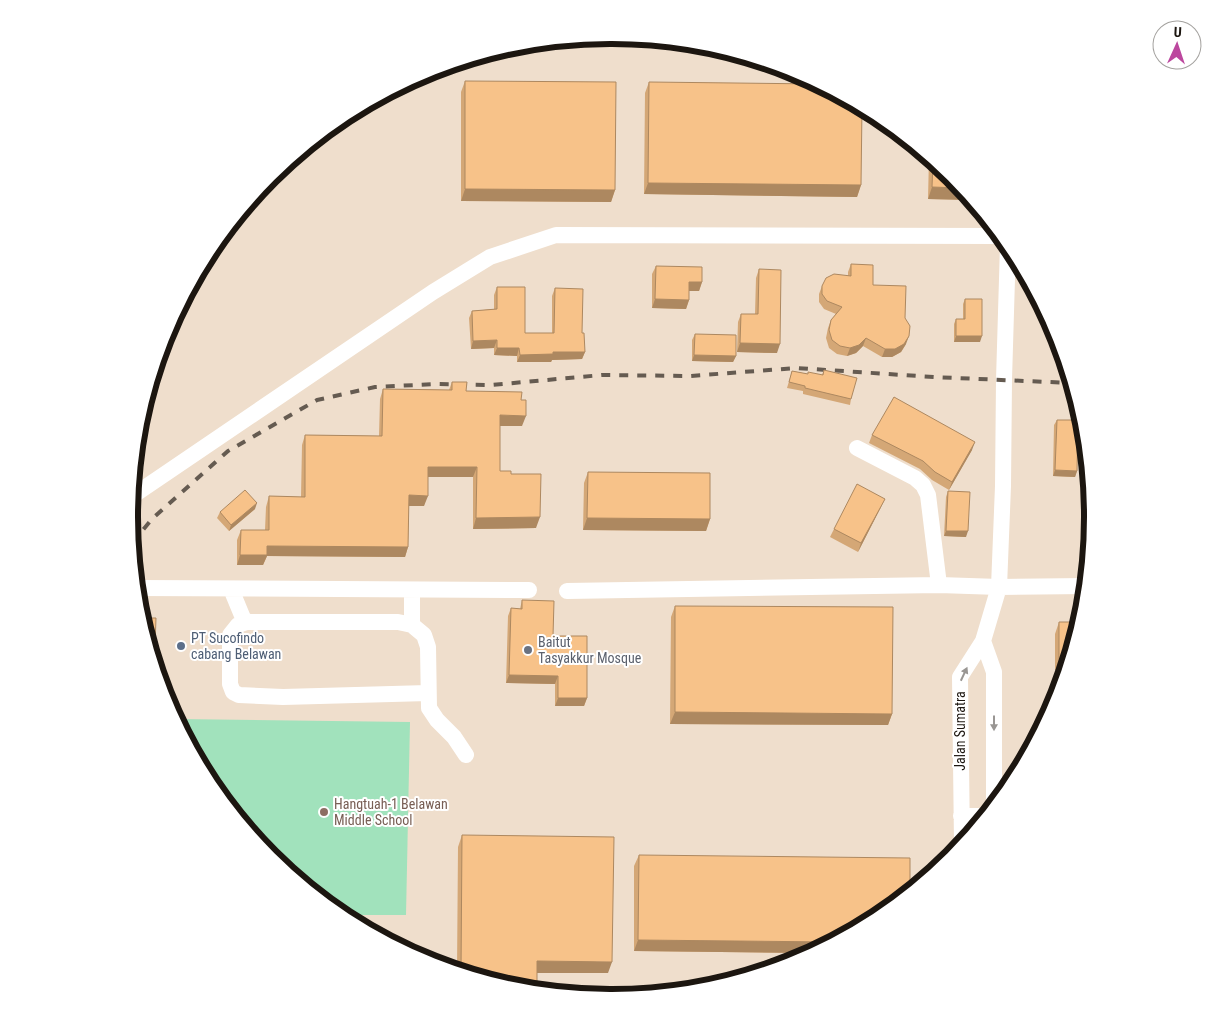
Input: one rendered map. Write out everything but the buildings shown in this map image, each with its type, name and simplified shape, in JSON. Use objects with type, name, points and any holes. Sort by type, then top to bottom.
[{"type":"lane","points":[[139,492],[432,292],[490,257],[556,235],[991,236]]},
{"type":"lane","name":"Jalan Sumatra","points":[[962,833],[960,677],[983,642],[999,587],[1008,260]]},
{"type":"lane","points":[[857,448],[915,478],[923,485],[928,495],[939,585]]},
{"type":"lane","points":[[566,591],[939,585],[999,587],[1079,586]]},
{"type":"lane","points":[[144,588],[529,590]]},
{"type":"lane","points":[[231,589],[243,618],[247,622]]},
{"type":"lane","points":[[412,590],[412,625]]},
{"type":"lane","points":[[428,693],[239,695],[233,692],[230,684],[230,635],[238,625],[247,622],[398,622],[412,625],[424,635],[428,647],[429,708],[437,720],[454,737],[466,755]]},
{"type":"lane","points":[[983,642],[994,672],[994,793]]},
{"type":"lane","points":[[961,816],[976,816]]},
{"type":"green space","name":"Hangtuah-1 Belawan Middle School","points":[[184,719],[410,722],[406,915],[356,915],[323,892],[299,872],[277,851],[236,804],[202,753]]},
{"type":"railway","points":[[139,535],[152,519],[228,451],[317,400],[375,387],[437,384],[491,385],[602,375],[690,376],[796,368],[1064,383]]},
{"type":"place","name":"PT Sucofindo cabang Belawan","points":[[181,646]]},
{"type":"place","name":"Baitut Tasyakkur Mosque","points":[[528,650]]},
{"type":"place","name":"Hangtuah-1 Belawan Middle School","points":[[324,812]]}]
